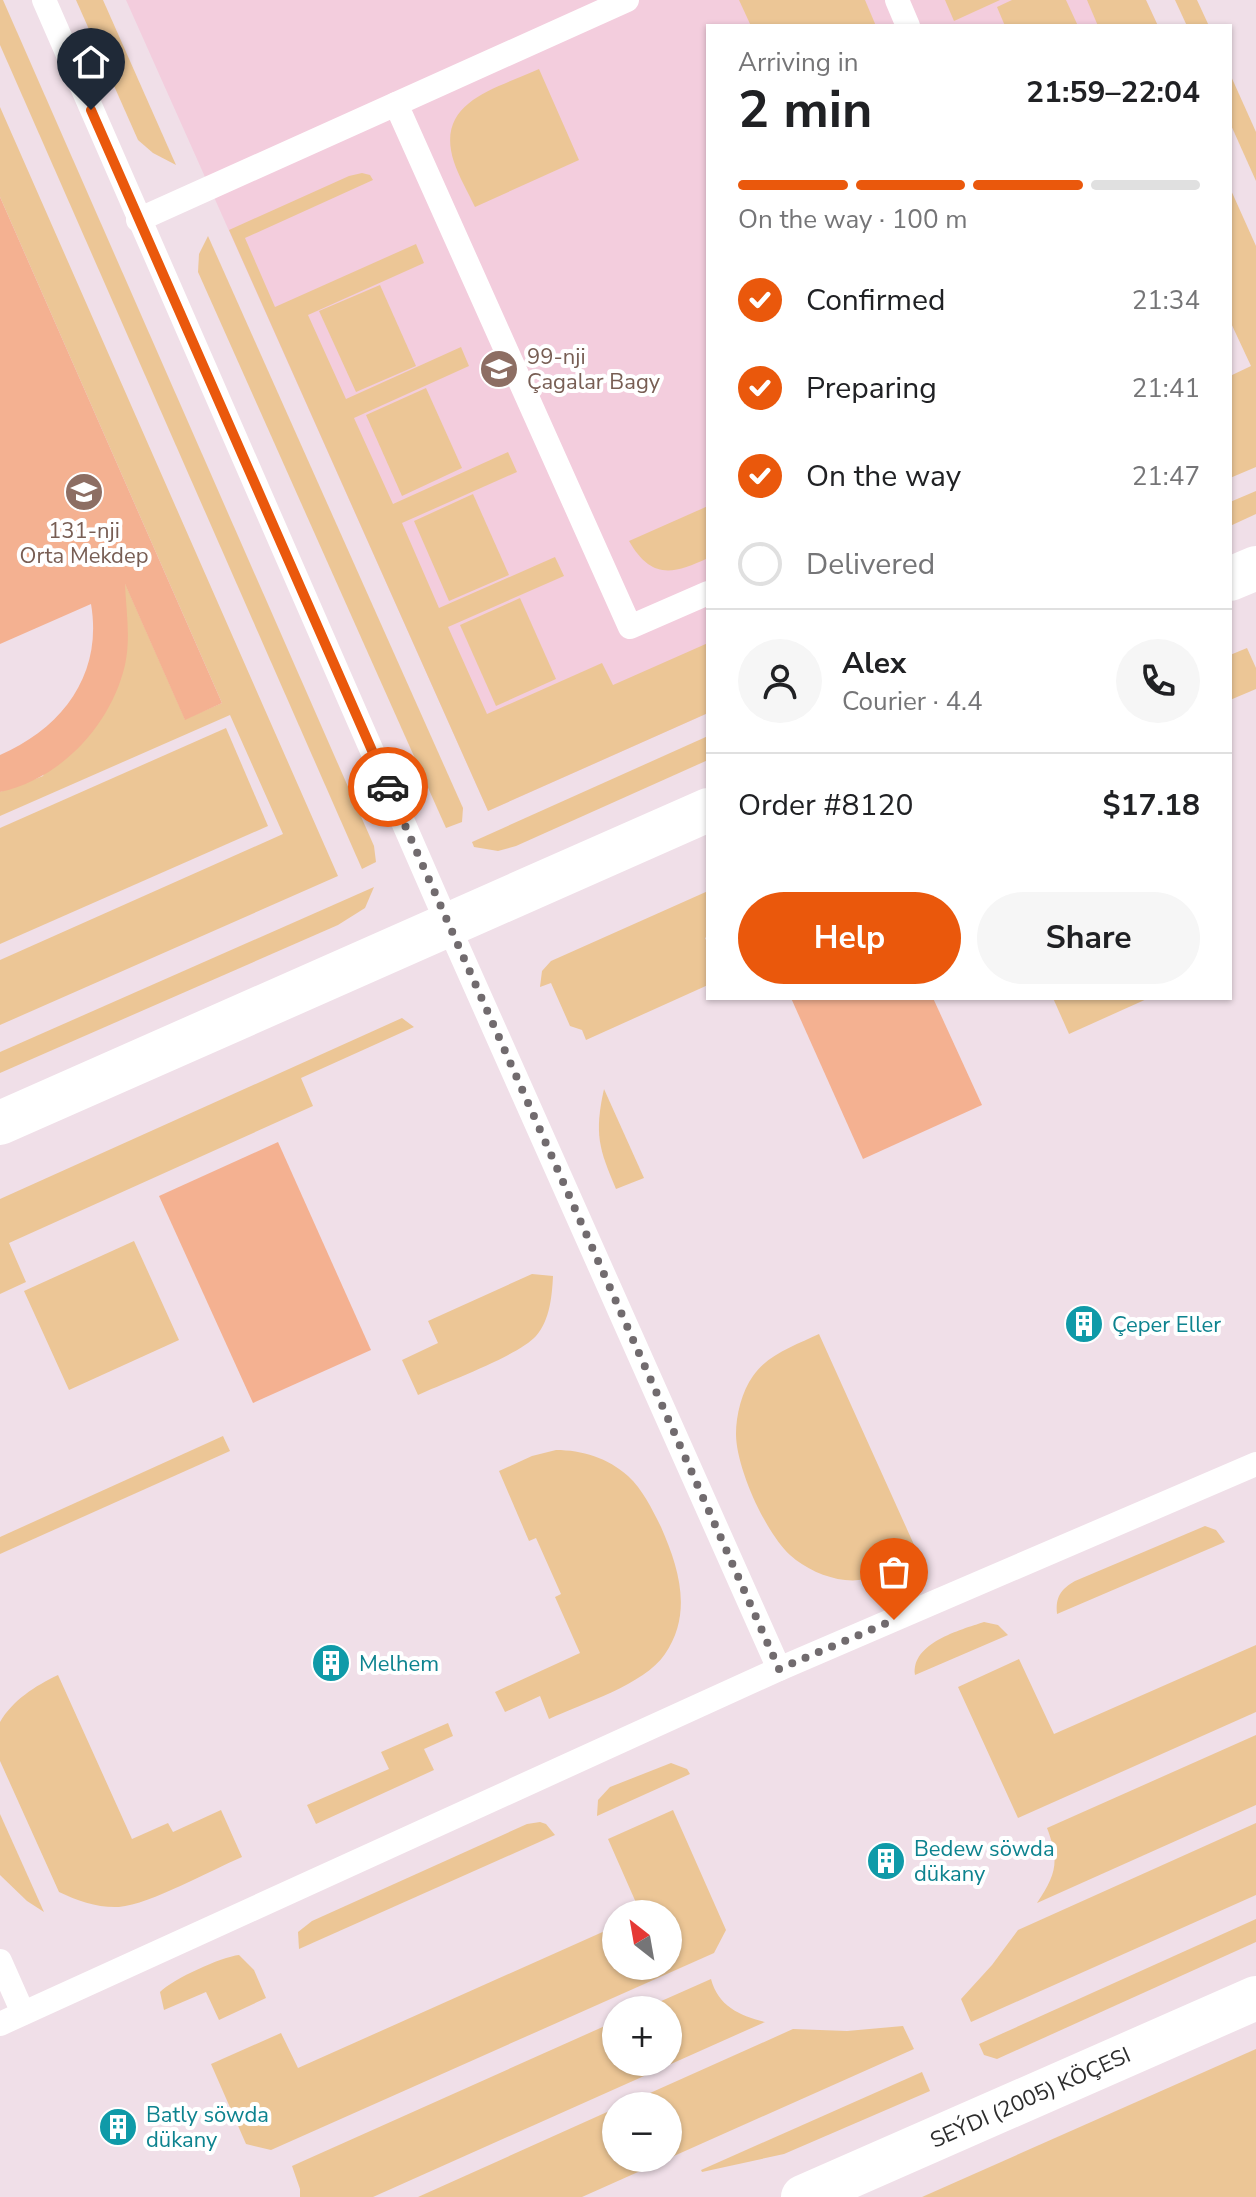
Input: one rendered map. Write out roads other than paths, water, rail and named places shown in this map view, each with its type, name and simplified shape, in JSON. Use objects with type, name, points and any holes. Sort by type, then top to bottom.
[{"type":"street","points":[[0,1123],[706,811]]},
{"type":"street","name":"SEÝDI (2005) KÖÇESI","points":[[803,2197],[1256,1998]]},
{"type":"lane","points":[[44,0],[448,925],[779,1669]]},
{"type":"lane","points":[[138,220],[627,0]]},
{"type":"lane","points":[[897,0],[907,24]]},
{"type":"lane","points":[[396,104],[630,627],[706,594]]},
{"type":"lane","points":[[0,2024],[779,1669],[1256,1464]]},
{"type":"lane","points":[[0,1961],[23,2013]]},
{"type":"place","name":"99-nji Çagalar Bagy","points":[[499,369]]},
{"type":"place","name":"131-nji Orta Mekdep","points":[[84,492]]},
{"type":"place","name":"Çeper Eller","points":[[1084,1324]]},
{"type":"place","name":"Melhem","points":[[331,1663]]},
{"type":"place","name":"Bedew söwda dükany","points":[[886,1861]]},
{"type":"place","name":"Batly söwda dükany","points":[[118,2127]]}]
